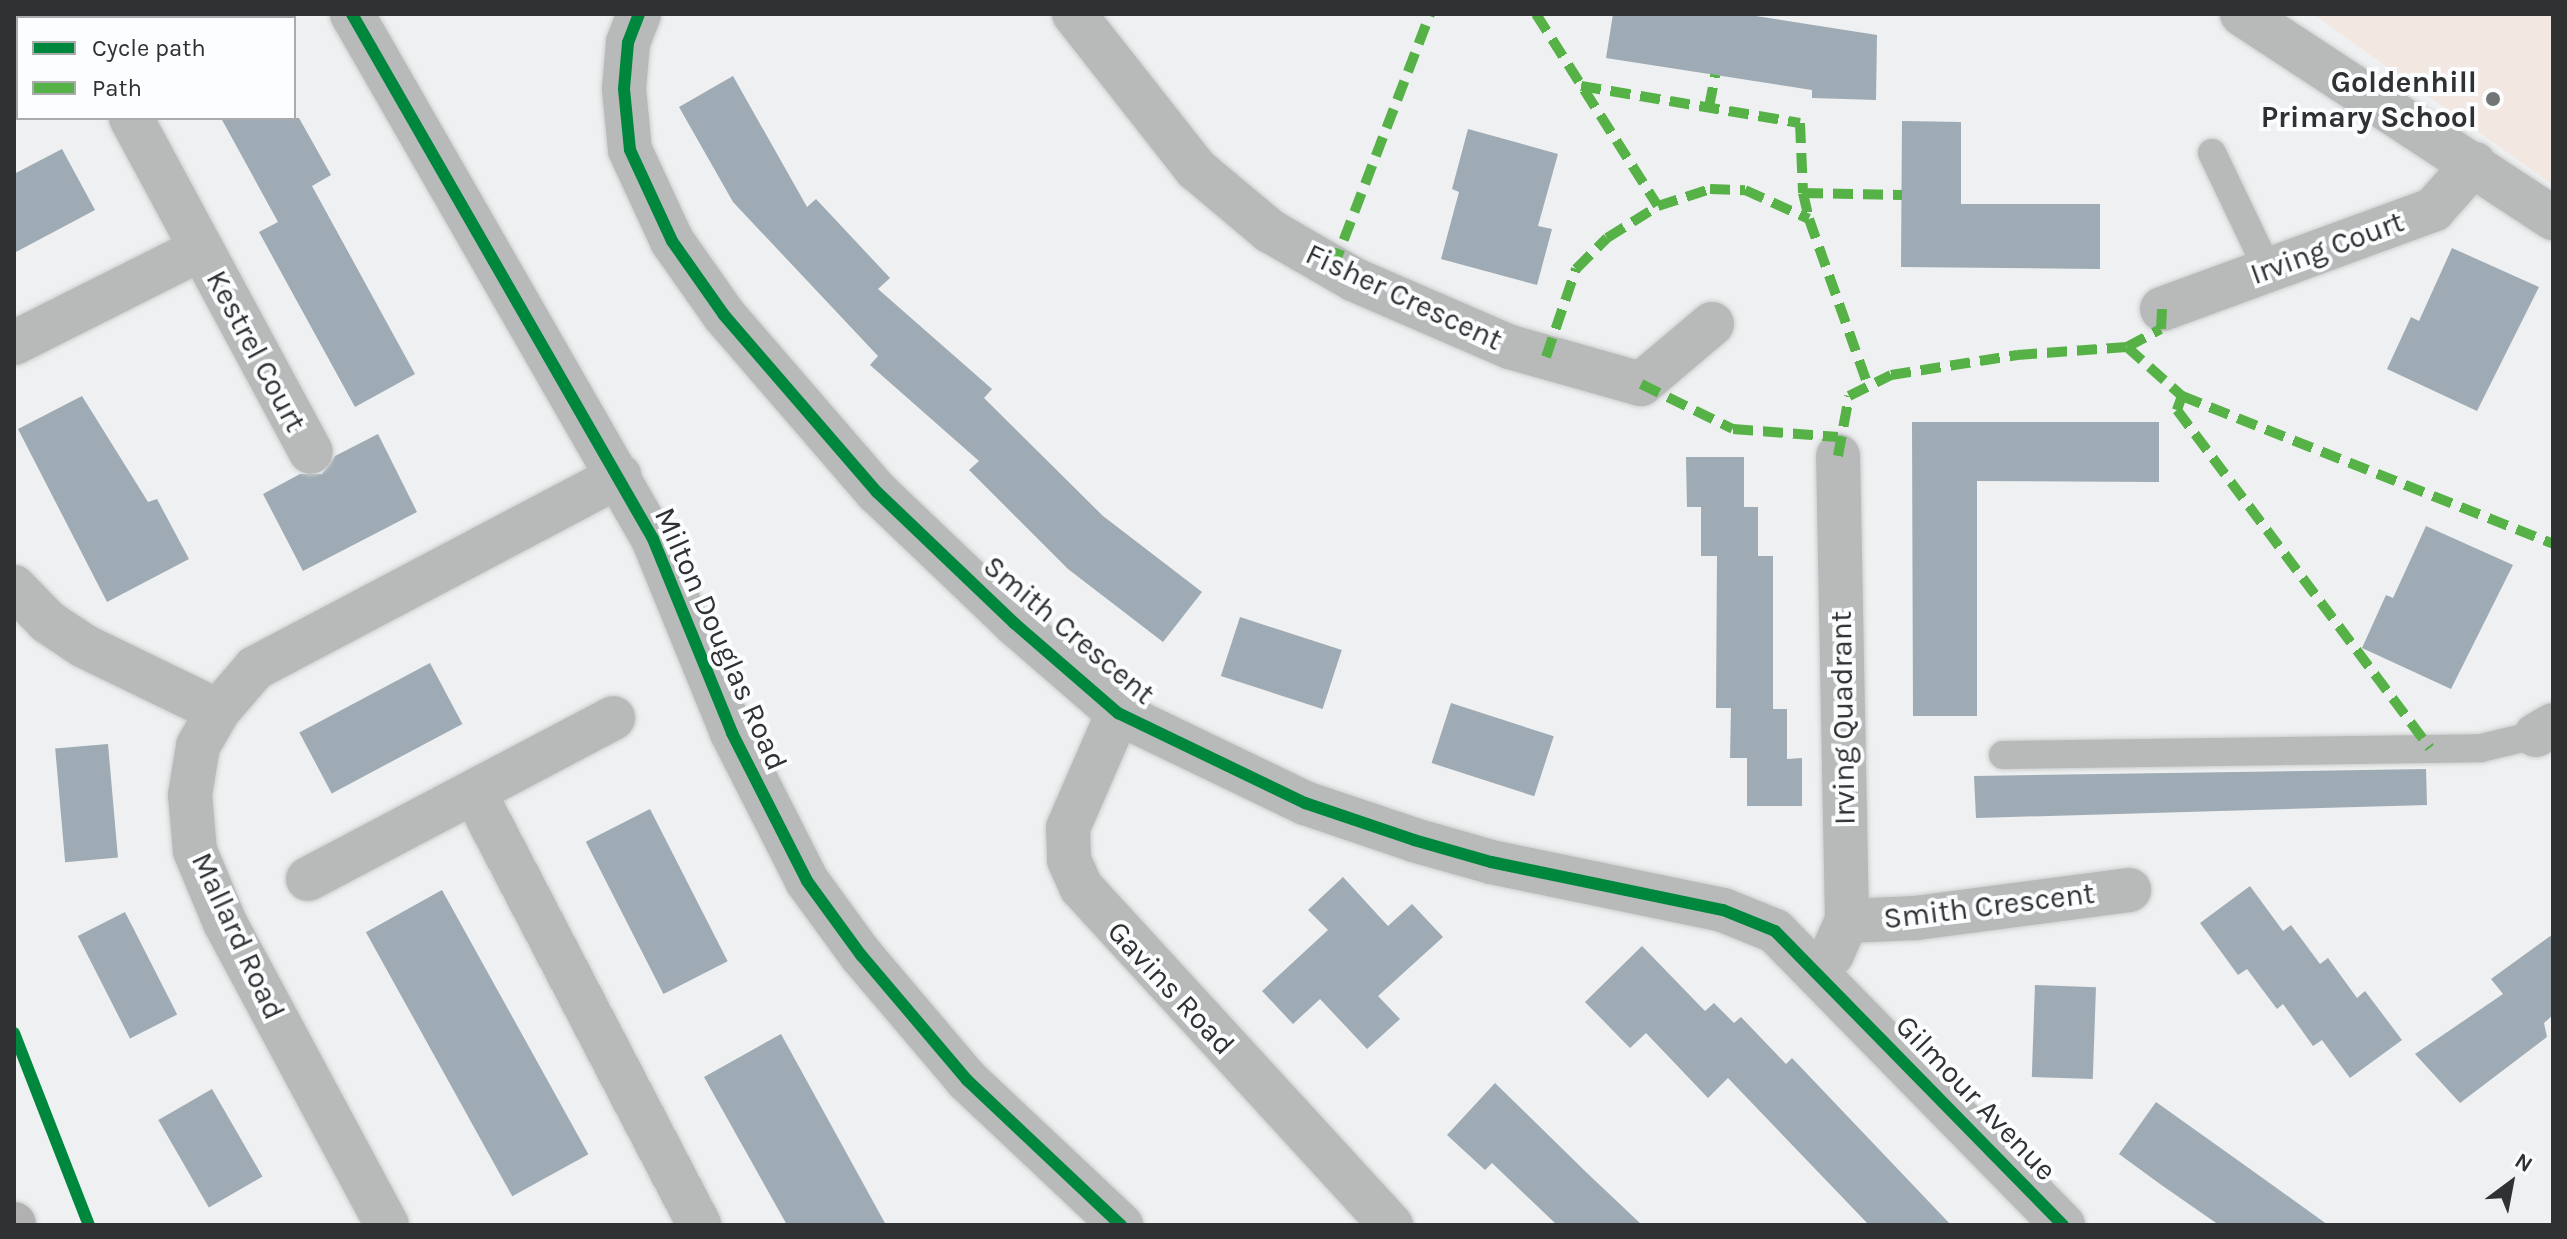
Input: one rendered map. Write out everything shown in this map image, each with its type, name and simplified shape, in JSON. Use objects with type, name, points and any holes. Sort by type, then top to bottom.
[{"type":"street","name":"Milton Douglas Road","points":[[352,14],[515,305],[619,476],[653,539],[732,733],[807,881],[870,966],[967,1080],[1121,1225]]},
{"type":"street","name":"Smith Crescent","points":[[639,14],[628,43],[624,89],[630,150],[672,241],[724,315],[877,492],[1014,623],[1118,713],[1305,803],[1414,840],[1491,862],[1752,918],[1775,931],[1853,1006]]},
{"type":"street","name":"Fisher Crescent","points":[[1074,14],[1196,169],[1270,231],[1355,280],[1510,347],[1641,384],[1712,324]]},
{"type":"street","points":[[2242,14],[2553,218]]},
{"type":"street","name":"Kestrel Court","points":[[132,120],[311,452]]},
{"type":"street","name":"Irving Court","points":[[2162,309],[2267,268],[2433,210],[2474,164]]},
{"type":"street","name":"Kestrel Court","points":[[14,343],[201,249]]},
{"type":"street","name":"Irving Quadrant","points":[[1816,969],[1832,954],[1847,921],[1838,456]]},
{"type":"street","name":"Mallard Road","points":[[387,1225],[225,923],[195,851],[190,795],[198,746],[218,711],[255,668],[308,636],[619,476]]},
{"type":"street","points":[[14,587],[48,622],[84,646],[218,711]]},
{"type":"street","name":"Gavins Road","points":[[1118,713],[1068,828],[1069,860],[1081,887],[1391,1225]]},
{"type":"street","points":[[308,879],[613,718]]},
{"type":"street","points":[[474,792],[699,1225]]},
{"type":"street","name":"Smith Crescent","points":[[1847,921],[1916,918],[2129,890]]},
{"type":"street","name":"Gilmour Avenue","points":[[1853,1006],[2063,1225]]},
{"type":"lane","points":[[2212,153],[2267,268]]},
{"type":"lane","points":[[2003,755],[2481,748],[2545,730]]},
{"type":"shaded area","name":"Goldenhill Primary School","points":[[2313,14],[2553,14],[2553,185]]},
{"type":"building","points":[[1613,14],[1743,14],[1877,35],[1876,100],[1812,98],[1812,90],[1606,58]]},
{"type":"building","points":[[733,76],[807,207],[816,199],[890,278],[878,289],[992,389],[984,398],[1103,516],[1202,592],[1163,642],[1068,569],[969,470],[979,461],[870,365],[878,356],[733,202],[679,107]]},
{"type":"building","points":[[299,118],[331,175],[312,186],[415,374],[355,407],[259,232],[278,222],[222,120]]},
{"type":"building","points":[[1902,121],[1961,122],[1961,204],[2100,204],[2100,269],[1901,267]]},
{"type":"building","points":[[1468,129],[1558,154],[1538,226],[1552,229],[1537,285],[1441,259],[1459,192],[1452,189]]},
{"type":"building","points":[[62,149],[95,210],[14,253],[14,174]]},
{"type":"building","points":[[2452,248],[2539,287],[2477,411],[2387,369],[2411,317],[2419,321]]},
{"type":"building","points":[[82,396],[148,502],[157,499],[189,559],[107,602],[18,429]]},
{"type":"building","points":[[1912,422],[2159,422],[2159,482],[1977,481],[1977,716],[1913,716]]},
{"type":"building","points":[[378,434],[417,512],[303,571],[263,494],[300,474],[322,474],[335,456]]},
{"type":"building","points":[[1686,457],[1744,457],[1744,507],[1758,507],[1758,556],[1773,556],[1773,709],[1787,709],[1787,759],[1802,758],[1802,806],[1747,806],[1747,758],[1730,758],[1731,708],[1716,708],[1717,556],[1701,556],[1701,507],[1687,507]]},
{"type":"building","points":[[2426,526],[2513,565],[2451,689],[2362,648],[2386,595],[2393,598]]},
{"type":"building","points":[[1240,617],[1342,650],[1323,709],[1221,676]]},
{"type":"building","points":[[430,663],[462,724],[332,793],[299,732]]},
{"type":"building","points":[[1451,703],[1554,736],[1534,796],[1432,763]]},
{"type":"building","points":[[108,744],[118,858],[65,862],[55,749]]},
{"type":"building","points":[[2426,769],[2427,805],[1976,818],[1974,776]]},
{"type":"building","points":[[650,809],[728,961],[663,994],[586,842]]},
{"type":"building","points":[[1343,877],[1388,926],[1412,904],[1443,937],[1378,996],[1400,1019],[1367,1049],[1320,999],[1293,1024],[1262,991],[1328,930],[1308,910]]},
{"type":"building","points":[[2250,886],[2283,931],[2291,925],[2320,964],[2328,958],[2357,998],[2365,991],[2402,1040],[2350,1078],[2322,1040],[2313,1046],[2283,1004],[2277,1009],[2247,969],[2238,975],[2200,923]]},
{"type":"building","points":[[442,890],[588,1154],[512,1196],[366,932]]},
{"type":"building","points":[[125,912],[177,1014],[130,1039],[78,936]]},
{"type":"building","points":[[2553,934],[2553,1015],[2544,1023],[2547,1037],[2460,1103],[2415,1054],[2503,994],[2491,979]]},
{"type":"building","points":[[1642,946],[1705,1011],[1714,1003],[1734,1023],[1741,1017],[1786,1064],[1792,1058],[1951,1225],[1869,1225],[1728,1078],[1708,1098],[1646,1033],[1630,1048],[1585,1002]]},
{"type":"building","points":[[2035,985],[2096,987],[2093,1079],[2032,1077]]},
{"type":"building","points":[[781,1034],[886,1225],[787,1225],[704,1077]]},
{"type":"building","points":[[1495,1083],[1642,1225],[1557,1225],[1492,1163],[1485,1170],[1447,1135]]},
{"type":"building","points":[[212,1089],[262,1176],[209,1207],[158,1120]]},
{"type":"building","points":[[2156,1102],[2328,1225],[2219,1225],[2160,1184],[2119,1154]]},
{"type":"marked path","points":[[1333,268],[1430,14]]},
{"type":"marked path","points":[[1536,14],[1658,206]]},
{"type":"marked path","points":[[1709,107],[1715,75]]},
{"type":"marked path","points":[[1581,86],[1800,123],[1803,193],[1809,219],[1868,386]]},
{"type":"marked path","points":[[1546,357],[1576,269],[1607,238],[1658,206],[1710,189],[1745,190],[1809,219]]},
{"type":"marked path","points":[[1803,193],[1902,195]]},
{"type":"marked path","points":[[1838,456],[1849,396],[1891,375],[2017,355],[2127,347],[2161,329],[2162,309]]},
{"type":"marked path","points":[[2127,347],[2182,396],[2553,544]]},
{"type":"marked path","points":[[1641,384],[1733,429],[1838,437]]},
{"type":"marked path","points":[[2182,396],[2177,410],[2430,748]]},
{"type":"cycle path","points":[[352,14],[653,539],[732,733],[807,881],[861,955],[967,1080],[1121,1225]]},
{"type":"cycle path","points":[[639,14],[628,43],[624,89],[630,150],[672,241],[724,315],[877,492],[1014,623],[1118,713],[1305,803],[1414,840],[1491,862],[1723,910],[1775,931],[2063,1225]]},
{"type":"cycle path","points":[[14,1033],[89,1225]]},
{"type":"place","name":"Goldenhill Primary School","points":[[2493,99]]}]
